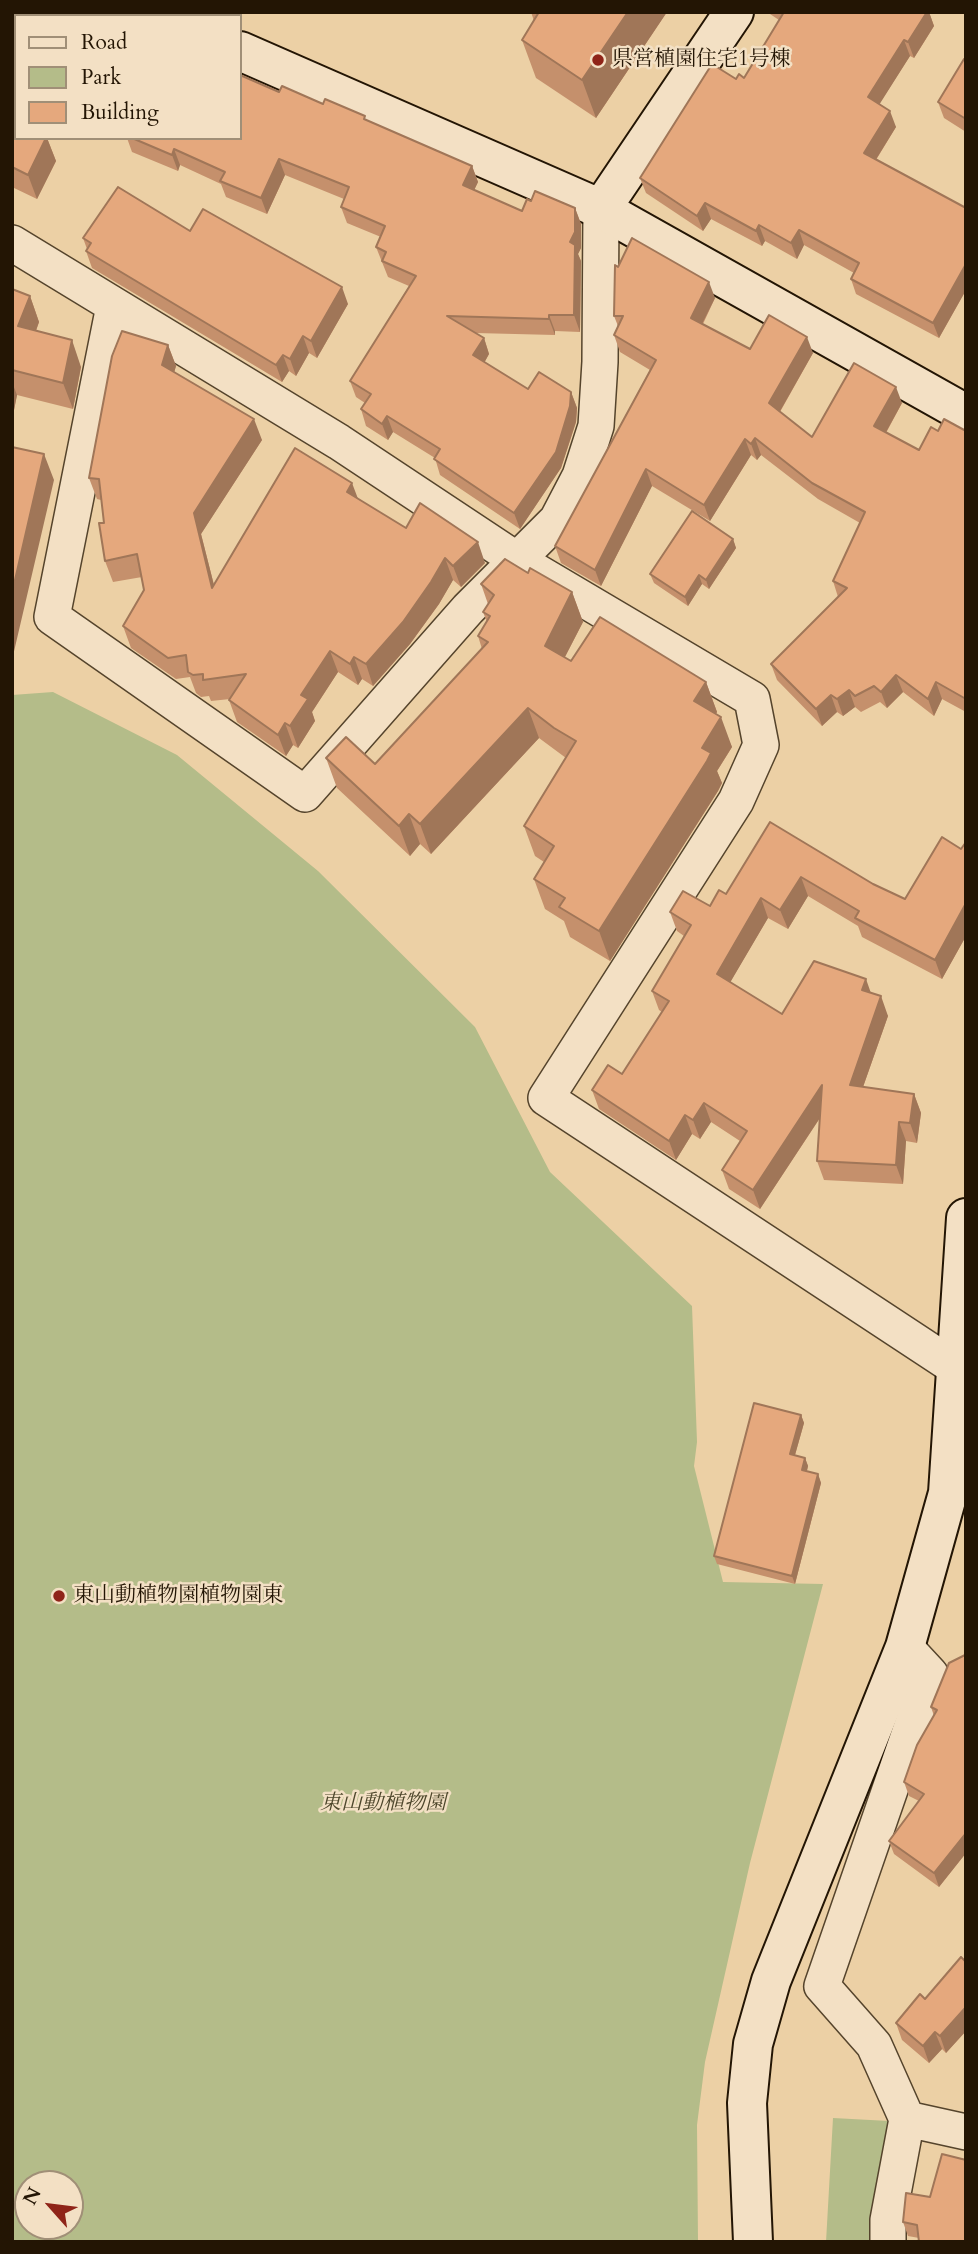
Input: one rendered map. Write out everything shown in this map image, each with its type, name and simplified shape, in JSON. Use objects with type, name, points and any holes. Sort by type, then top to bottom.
[{"type":"street","points":[[114,306],[52,617],[305,793],[468,609],[557,520],[580,476],[596,426],[600,362],[601,209],[734,12]]},
{"type":"street","points":[[242,52],[601,209],[966,414]]},
{"type":"street","points":[[12,243],[339,442],[517,560],[752,699],[761,745],[736,802],[546,1098],[956,1368]]},
{"type":"street","points":[[752,2242],[747,2103],[753,2044],[771,1981],[905,1647],[957,1494],[956,1368],[966,1218]]},
{"type":"street","points":[[888,2242],[888,2220],[907,2119],[874,2045],[822,1986],[929,1674],[905,1647]]},
{"type":"street","points":[[907,2119],[966,2132]]},
{"type":"green space","name":"東山動植物園","points":[[53,692],[177,755],[318,871],[475,1027],[550,1172],[692,1306],[697,1442],[694,1466],[723,1582],[823,1584],[750,1863],[705,2062],[697,2125],[698,2242],[12,2242],[12,695]]},
{"type":"green space","points":[[833,2118],[889,2121],[879,2242],[826,2242]]},
{"type":"building","points":[[539,12],[628,12],[582,80],[522,40]]},
{"type":"building","points":[[784,12],[927,12],[908,42],[904,40],[868,97],[890,111],[864,153],[966,208],[966,264],[933,323],[851,279],[859,263],[799,230],[791,243],[759,225],[756,231],[705,203],[697,216],[640,178],[712,64],[736,79],[739,74],[744,78]]},
{"type":"building","points":[[964,59],[966,60],[966,119],[938,102]]},
{"type":"building","points":[[242,76],[279,92],[282,86],[323,104],[325,99],[472,166],[463,185],[522,211],[527,199],[531,201],[535,191],[575,208],[575,232],[570,242],[575,245],[574,315],[549,315],[549,319],[447,316],[484,338],[473,355],[528,389],[539,372],[571,392],[570,406],[556,452],[514,513],[434,459],[440,449],[387,416],[382,424],[361,409],[371,394],[350,381],[416,276],[382,261],[386,252],[376,247],[385,226],[341,207],[349,187],[279,159],[261,198],[220,181],[225,172],[174,149],[172,155],[137,140],[242,140]]},
{"type":"building","points":[[12,116],[14,140],[45,140],[28,175],[12,167]]},
{"type":"building","points":[[118,187],[190,231],[203,209],[342,287],[311,341],[303,336],[290,359],[283,355],[276,365],[86,251],[91,243],[83,238]]},
{"type":"building","points":[[632,238],[709,282],[691,318],[750,349],[769,315],[807,337],[769,403],[812,437],[854,363],[896,387],[874,426],[919,450],[931,427],[938,431],[944,419],[966,431],[966,699],[936,682],[928,699],[896,675],[881,692],[874,686],[855,696],[849,690],[837,699],[831,695],[816,709],[771,664],[847,588],[833,581],[865,512],[812,483],[755,438],[751,444],[745,439],[704,505],[646,469],[595,570],[555,546],[656,360],[614,335],[623,316],[614,316],[615,265],[618,267]]},
{"type":"building","points":[[12,289],[30,296],[18,326],[72,340],[63,383],[12,370]]},
{"type":"building","points":[[122,331],[168,345],[162,365],[254,419],[194,513],[212,588],[295,448],[352,483],[347,492],[406,528],[420,503],[478,542],[453,566],[445,558],[403,622],[366,664],[354,657],[350,664],[330,651],[301,695],[308,699],[290,726],[285,723],[278,735],[229,700],[246,674],[203,680],[203,674],[193,675],[188,672],[186,655],[168,658],[123,626],[144,590],[137,554],[105,561],[99,523],[104,523],[99,479],[89,478],[112,356]]},
{"type":"building","points":[[12,447],[44,454],[12,593]]},
{"type":"building","points":[[692,511],[733,539],[706,580],[699,575],[685,597],[650,574]]},
{"type":"building","points":[[505,559],[528,573],[530,568],[572,592],[545,646],[571,661],[600,617],[706,682],[694,701],[721,717],[702,748],[711,753],[707,761],[599,931],[559,907],[565,898],[534,879],[554,846],[524,826],[576,741],[528,708],[420,824],[409,814],[399,826],[326,758],[346,737],[375,764],[488,642],[478,636],[490,616],[483,612],[494,595],[481,584]]},
{"type":"building","points":[[770,822],[873,884],[905,899],[942,837],[961,849],[966,842],[966,906],[935,960],[855,918],[859,911],[801,877],[780,910],[761,898],[717,974],[782,1014],[814,961],[866,979],[862,990],[881,996],[850,1085],[914,1094],[910,1123],[899,1122],[896,1165],[817,1161],[822,1085],[753,1190],[722,1170],[747,1131],[704,1103],[693,1120],[685,1115],[669,1141],[592,1090],[608,1065],[622,1074],[669,1001],[652,991],[691,925],[670,912],[683,891],[710,906],[719,890],[726,894]]},
{"type":"building","points":[[754,1403],[801,1415],[790,1454],[805,1458],[802,1470],[818,1474],[792,1576],[714,1556]]},
{"type":"building","points":[[965,1655],[966,1833],[934,1873],[889,1841],[924,1794],[904,1782],[917,1745],[937,1710],[931,1707],[949,1663]]},
{"type":"building","points":[[961,1957],[966,1962],[966,2007],[940,2036],[935,2032],[923,2046],[896,2023],[920,1994],[925,1999]]},
{"type":"building","points":[[942,2154],[966,2160],[966,2242],[919,2242],[917,2225],[903,2222],[906,2193],[930,2197]]},
{"type":"place","name":"県営植園住宅1号棟","points":[[598,60]]},
{"type":"place","name":"東山動植物園植物園東","points":[[59,1596]]}]
